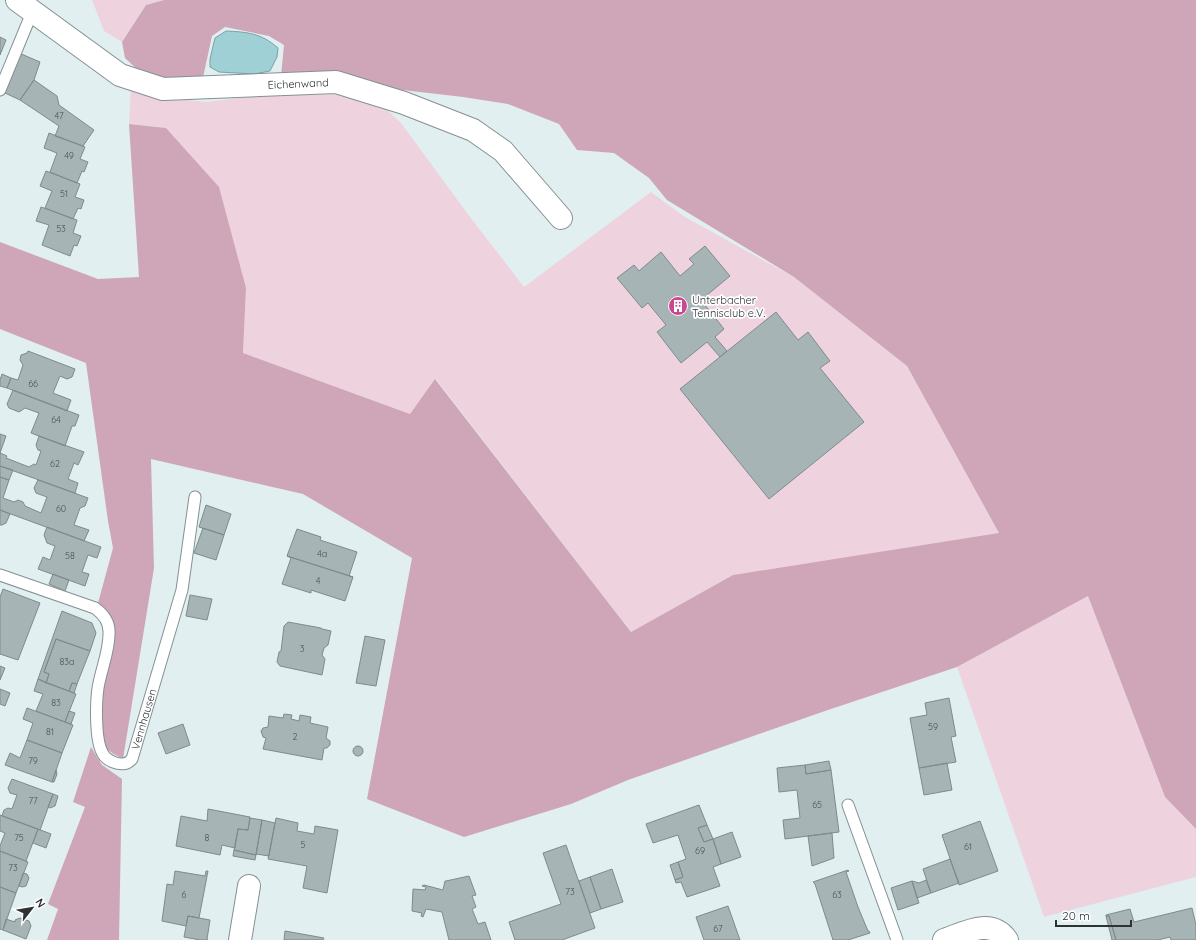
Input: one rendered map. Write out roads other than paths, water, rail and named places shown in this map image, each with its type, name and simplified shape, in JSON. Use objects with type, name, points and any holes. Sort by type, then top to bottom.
[{"type":"street","name":"Eichenwand","points":[[25,5],[120,75],[163,89],[336,82],[404,103],[473,130],[503,151],[561,218]]},
{"type":"street","points":[[240,940],[249,886]]},
{"type":"street","points":[[944,940],[977,928],[993,929],[1003,935],[1007,940]]},
{"type":"lane","points":[[0,90],[25,5]]},
{"type":"lane","name":"Vennhausen","points":[[0,574],[95,608],[102,613],[107,620],[110,629],[108,647],[98,689],[97,730],[99,746],[105,757],[116,763],[128,763],[132,759],[182,590],[195,497]]},
{"type":"lane","points":[[848,805],[897,940]]},
{"type":"water","points":[[226,31],[254,34],[266,39],[278,48],[277,57],[270,71],[254,74],[219,72],[210,67],[210,59],[215,38]]},
{"type":"place","name":"Unterbacher Tennisclub e.V.","points":[[678,306]]}]
